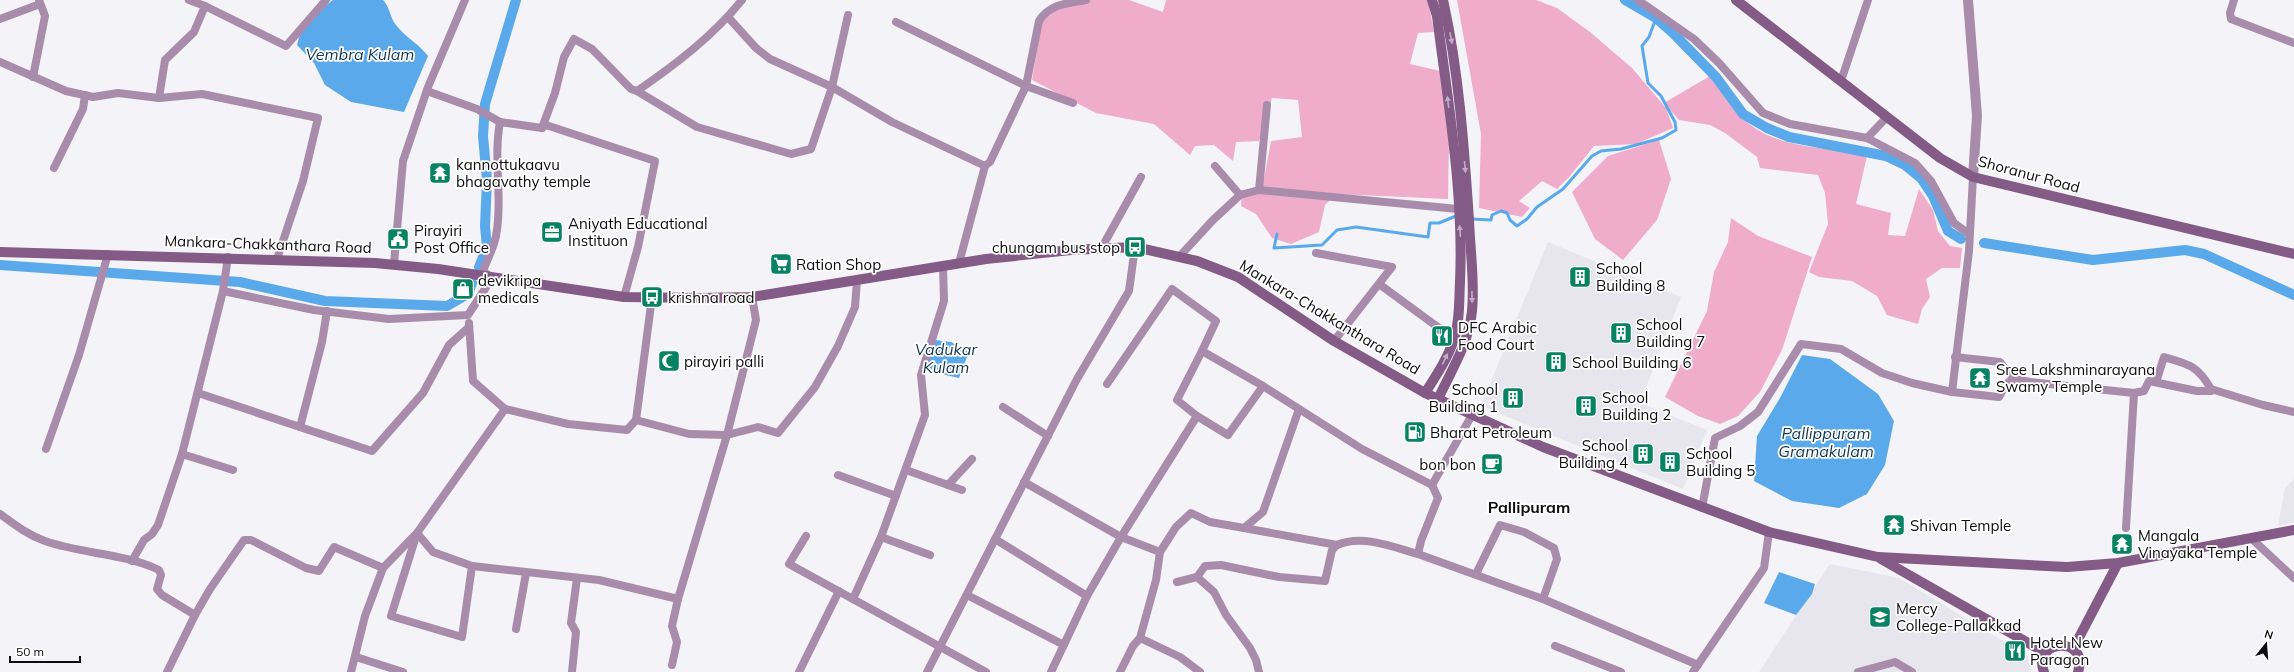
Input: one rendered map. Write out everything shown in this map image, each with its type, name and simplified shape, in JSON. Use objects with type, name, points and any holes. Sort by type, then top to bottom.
[{"type":"main road","points":[[1426,393],[1454,339],[1459,314],[1461,249],[1452,133],[1437,16],[1432,0]]},
{"type":"main road","points":[[1438,399],[1465,343],[1472,311],[1466,175],[1460,109],[1452,44],[1443,0]]},
{"type":"main road","name":"Shoranur Road","points":[[1736,0],[1940,158],[1973,177],[2294,254]]},
{"type":"main road","name":"Mankara-Chakkanthara Road","points":[[0,252],[228,257],[394,264],[438,269],[624,297],[752,297],[986,259],[1135,247],[1197,261],[1238,277],[1334,341],[1426,393],[1543,447],[1769,532],[1878,557]]},
{"type":"main road","points":[[1878,557],[2068,568],[2118,563],[2294,530]]},
{"type":"main road","points":[[1878,557],[2046,653]]},
{"type":"main road","points":[[2073,649],[2118,563]]},
{"type":"main road","points":[[2044,672],[2042,664],[2046,653],[2050,649],[2062,645],[2073,649],[2080,659],[2078,672]]},
{"type":"street","points":[[189,0],[205,6],[286,46],[326,0]]},
{"type":"street","points":[[394,264],[403,162],[427,91],[466,0]]},
{"type":"street","points":[[637,91],[679,62],[728,18],[742,0]]},
{"type":"street","points":[[959,263],[985,166],[990,162],[1026,86],[1039,21],[1044,13],[1057,2],[1086,0]]},
{"type":"street","points":[[1638,0],[1694,39],[1763,113],[1790,124],[1867,138],[1915,163],[1931,181],[1954,223],[1969,234]]},
{"type":"street","points":[[1841,81],[1868,0]]},
{"type":"street","points":[[1952,392],[1955,357],[1969,251],[1977,116],[1968,0]]},
{"type":"street","points":[[2234,0],[2230,14],[2231,19],[2294,43]]},
{"type":"street","points":[[0,19],[39,2],[45,16],[33,77]]},
{"type":"street","points":[[159,98],[165,60],[194,32],[205,6]]},
{"type":"street","points":[[542,128],[555,92],[564,57],[574,39],[592,49],[631,89],[637,91],[697,128],[791,154],[811,149],[832,87],[848,15]]},
{"type":"street","points":[[728,18],[756,48],[770,59],[832,87],[892,122],[985,166]]},
{"type":"street","points":[[896,22],[1026,86],[1073,103]]},
{"type":"street","points":[[0,62],[66,91],[93,97],[118,93],[159,98],[202,94],[318,118],[302,181],[277,259]]},
{"type":"street","points":[[427,91],[477,109],[500,122],[542,128],[546,125],[655,161],[638,247],[624,297]]},
{"type":"street","points":[[54,168],[83,108],[85,95]]},
{"type":"street","points":[[1259,190],[1267,105]]},
{"type":"street","points":[[1867,138],[1887,117]]},
{"type":"street","points":[[500,122],[497,137],[499,198],[496,237],[483,270],[492,278],[468,316],[473,381],[505,409],[568,424],[627,430],[636,420],[652,297]]},
{"type":"street","points":[[1214,166],[1240,195]]},
{"type":"street","points":[[1101,249],[1141,177]]},
{"type":"street","points":[[1179,257],[1213,220],[1240,195],[1259,190],[1458,210]]},
{"type":"street","points":[[927,672],[1077,379],[1129,291],[1135,247]]},
{"type":"street","points":[[1316,253],[1392,267],[1334,341]]},
{"type":"street","points":[[46,449],[79,355],[108,254]]},
{"type":"street","points":[[132,561],[144,540],[152,534],[158,525],[182,454],[223,289],[228,257]]},
{"type":"street","points":[[853,599],[881,537],[925,415],[920,375],[944,301],[943,266]]},
{"type":"street","points":[[636,420],[689,434],[727,435],[758,427],[778,433],[815,386],[838,346],[856,307],[857,280]]},
{"type":"street","points":[[1379,284],[1454,339]]},
{"type":"street","points":[[223,289],[327,312],[389,319],[468,316]]},
{"type":"street","points":[[1107,384],[1172,289],[1216,321],[1177,400],[1198,416],[1228,435],[1262,386]]},
{"type":"street","points":[[672,665],[677,642],[672,626],[678,599],[727,435],[756,320],[752,297]]},
{"type":"street","points":[[300,427],[322,342],[327,312]]},
{"type":"street","points":[[198,393],[372,451],[423,393],[449,345],[469,326]]},
{"type":"street","points":[[1702,508],[1715,438],[1740,426],[1758,412],[1801,344],[1842,349],[1882,374],[1912,383],[1952,392],[1999,398],[2006,384],[2014,379],[2134,393],[2144,391],[2149,381],[2197,391],[2211,391],[2211,389],[2294,412]]},
{"type":"street","points":[[1202,351],[1262,386],[1362,449],[1432,485],[1438,498],[1421,541],[1418,554]]},
{"type":"street","points":[[1955,357],[2000,362],[2014,379]]},
{"type":"street","points":[[2156,382],[2164,357],[2194,367],[2203,374],[2211,389]]},
{"type":"street","points":[[2126,528],[2134,393]]},
{"type":"street","points":[[1003,407],[1048,436]]},
{"type":"street","points":[[351,672],[356,658],[365,616],[383,568],[417,533],[505,409]]},
{"type":"street","points":[[1244,528],[1263,512],[1299,409]]},
{"type":"street","points":[[1432,485],[1472,415]]},
{"type":"street","points":[[1051,672],[1087,596],[1121,537],[1198,416]]},
{"type":"street","points":[[182,454],[233,470]]},
{"type":"street","points":[[948,485],[972,458]]},
{"type":"street","points":[[906,470],[962,490]]},
{"type":"street","points":[[838,475],[896,496]]},
{"type":"street","points":[[1024,482],[1121,537],[1160,552]]},
{"type":"street","points":[[1120,672],[1133,646],[1140,638],[1156,580],[1160,552],[1176,526],[1191,513],[1210,522],[1337,546]]},
{"type":"street","points":[[0,514],[29,535],[47,542],[132,561],[159,570],[161,575],[157,589],[162,595],[196,616]]},
{"type":"street","points":[[1476,574],[1500,525],[1524,532],[1554,548],[1557,559],[1543,599]]},
{"type":"street","points":[[1693,672],[1764,568],[1769,532]]},
{"type":"street","points":[[417,533],[433,552],[472,566],[598,580],[678,599]]},
{"type":"street","points":[[417,533],[391,616],[462,637],[472,566]]},
{"type":"street","points":[[806,536],[789,564],[986,672]]},
{"type":"street","points":[[881,537],[930,555]]},
{"type":"street","points":[[2251,538],[2294,578]]},
{"type":"street","points":[[995,539],[1087,596]]},
{"type":"street","points":[[167,672],[210,589],[244,540],[251,540],[306,568],[319,572],[334,547],[383,568]]},
{"type":"street","points":[[1177,582],[1197,577],[1205,566],[1221,565],[1279,577],[1325,581],[1332,550],[1348,541],[1372,542],[1418,554],[1543,599],[1698,665]]},
{"type":"street","points":[[516,629],[526,573]]},
{"type":"street","points":[[1197,577],[1214,592],[1226,615],[1250,648],[1256,660],[1259,672]]},
{"type":"street","points":[[572,672],[576,632],[571,623],[577,578]]},
{"type":"street","points":[[799,672],[839,591]]},
{"type":"street","points":[[967,595],[1064,645]]},
{"type":"street","points":[[1140,638],[1180,657],[1200,672]]},
{"type":"street","points":[[1555,646],[1621,672]]},
{"type":"street","points":[[356,658],[403,672]]},
{"type":"street","points":[[1858,672],[1895,662],[1912,672]]},
{"type":"shaded area","points":[[1074,0],[1129,0],[1163,12],[1166,0],[1428,0],[1434,32],[1418,33],[1410,64],[1440,71],[1449,140],[1448,199],[1336,194],[1325,205],[1319,232],[1291,244],[1272,238],[1256,214],[1241,206],[1242,193],[1262,190],[1271,141],[1302,137],[1298,100],[1272,98],[1259,141],[1236,142],[1233,161],[1214,145],[1195,146],[1190,155],[1154,124],[1096,113],[1032,80],[1042,21],[1064,3]]},
{"type":"shaded area","points":[[1457,0],[1536,0],[1557,8],[1590,32],[1632,68],[1666,108],[1673,128],[1636,144],[1594,146],[1570,176],[1557,189],[1542,181],[1519,201],[1530,208],[1522,217],[1479,208],[1481,134]]},
{"type":"shaded area","points":[[1710,76],[1737,112],[1747,122],[1760,131],[1774,138],[1805,146],[1867,156],[1856,204],[1891,213],[1888,235],[1905,236],[1919,189],[1933,210],[1938,231],[1950,246],[1962,248],[1960,268],[1942,268],[1926,279],[1930,297],[1922,309],[1918,324],[1887,315],[1877,296],[1852,281],[1819,277],[1809,272],[1828,224],[1825,193],[1818,175],[1760,168],[1757,157],[1725,133],[1710,125],[1679,120],[1664,103]]},
{"type":"shaded area","points":[[1659,140],[1671,179],[1657,220],[1623,260],[1595,239],[1572,192],[1608,156]]},
{"type":"shaded area","points":[[1731,218],[1758,236],[1812,257],[1782,350],[1760,392],[1738,416],[1720,424],[1698,416],[1665,397],[1707,311],[1714,272],[1728,242]]},
{"type":"shaded area","points":[[1548,242],[1681,297],[1640,403],[1707,430],[1683,489],[1481,406]]},
{"type":"shaded area","points":[[2294,479],[2294,522],[2278,526],[2285,488]]},
{"type":"shaded area","name":"Mercy College-Pallakkad","points":[[1830,564],[1899,578],[2028,656],[2031,672],[1759,672]]},
{"type":"water","name":"Vembra Kulam","points":[[333,0],[383,0],[396,25],[428,56],[404,112],[351,102],[325,85],[314,63],[297,45],[303,23]]},
{"type":"water","name":"Vadukar Kulam","points":[[935,340],[951,342],[969,352],[959,378],[941,374],[924,365]]},
{"type":"water","name":"Pallippuram Gramakulam","points":[[1802,355],[1830,359],[1878,394],[1894,421],[1885,465],[1867,494],[1839,508],[1792,501],[1754,481],[1757,436],[1780,398]]},
{"type":"water","points":[[1779,572],[1815,584],[1812,594],[1796,615],[1764,603]]},
{"type":"waterway","points":[[479,267],[487,247],[485,226],[487,180],[483,136],[485,104],[516,0]]},
{"type":"waterway","points":[[1625,0],[1656,18],[1673,33],[1716,77],[1743,114],[1767,128],[1789,137],[1886,156],[1905,165],[1921,178],[1933,196],[1948,231],[1961,239]]},
{"type":"waterway","points":[[1471,219],[1491,220],[1492,215],[1501,211],[1507,213],[1510,220],[1517,226],[1527,219],[1537,207],[1563,189],[1592,156],[1601,151],[1621,149],[1662,138],[1676,130],[1675,122],[1661,96],[1648,83],[1642,46],[1649,37],[1656,18]]},
{"type":"waterway","points":[[1277,234],[1274,248],[1322,245],[1337,230],[1356,227],[1428,237],[1430,223],[1439,223],[1456,216]]},
{"type":"waterway","points":[[1984,243],[2093,260],[2185,250],[2204,254],[2294,295]]},
{"type":"waterway","points":[[0,265],[240,282],[325,301],[447,306],[468,294],[472,283]]},
{"type":"place","name":"kannottukaavu bhagavathy temple","points":[[440,173]]},
{"type":"place","name":"Aniyath Educational Instituon","points":[[552,232]]},
{"type":"place","name":"Pirayiri Post Office","points":[[398,239]]},
{"type":"place","name":"chungam bus stop","points":[[1135,247]]},
{"type":"place","name":"Ration Shop","points":[[781,264]]},
{"type":"place","name":"School Building 8","points":[[1580,277]]},
{"type":"place","name":"devikripa medicals","points":[[463,289]]},
{"type":"place","name":"krishna road","points":[[652,297]]},
{"type":"place","name":"School Building 7","points":[[1621,333]]},
{"type":"place","name":"DFC Arabic Food Court","points":[[1442,336]]},
{"type":"place","name":"pirayiri palli","points":[[669,361]]},
{"type":"place","name":"School Building 6","points":[[1556,362]]},
{"type":"place","name":"Sree Lakshminarayana Swamy Temple","points":[[1980,378]]},
{"type":"place","name":"School Building 1","points":[[1513,398]]},
{"type":"place","name":"School Building 2","points":[[1586,406]]},
{"type":"place","name":"Bharat Petroleum","points":[[1415,432]]},
{"type":"place","name":"School Building 4","points":[[1643,454]]},
{"type":"place","name":"School Building 5","points":[[1670,462]]},
{"type":"place","name":"bon bon","points":[[1492,464]]},
{"type":"place","name":"Shivan Temple","points":[[1894,525]]},
{"type":"place","name":"Mangala Vinayaka Temple","points":[[2122,544]]},
{"type":"place","name":"Mercy College-Pallakkad","points":[[1880,617]]},
{"type":"place","name":"Hotel New Paragon","points":[[2015,651]]},
{"type":"district","name":"Pallipuram","points":[[1529,507]]}]
